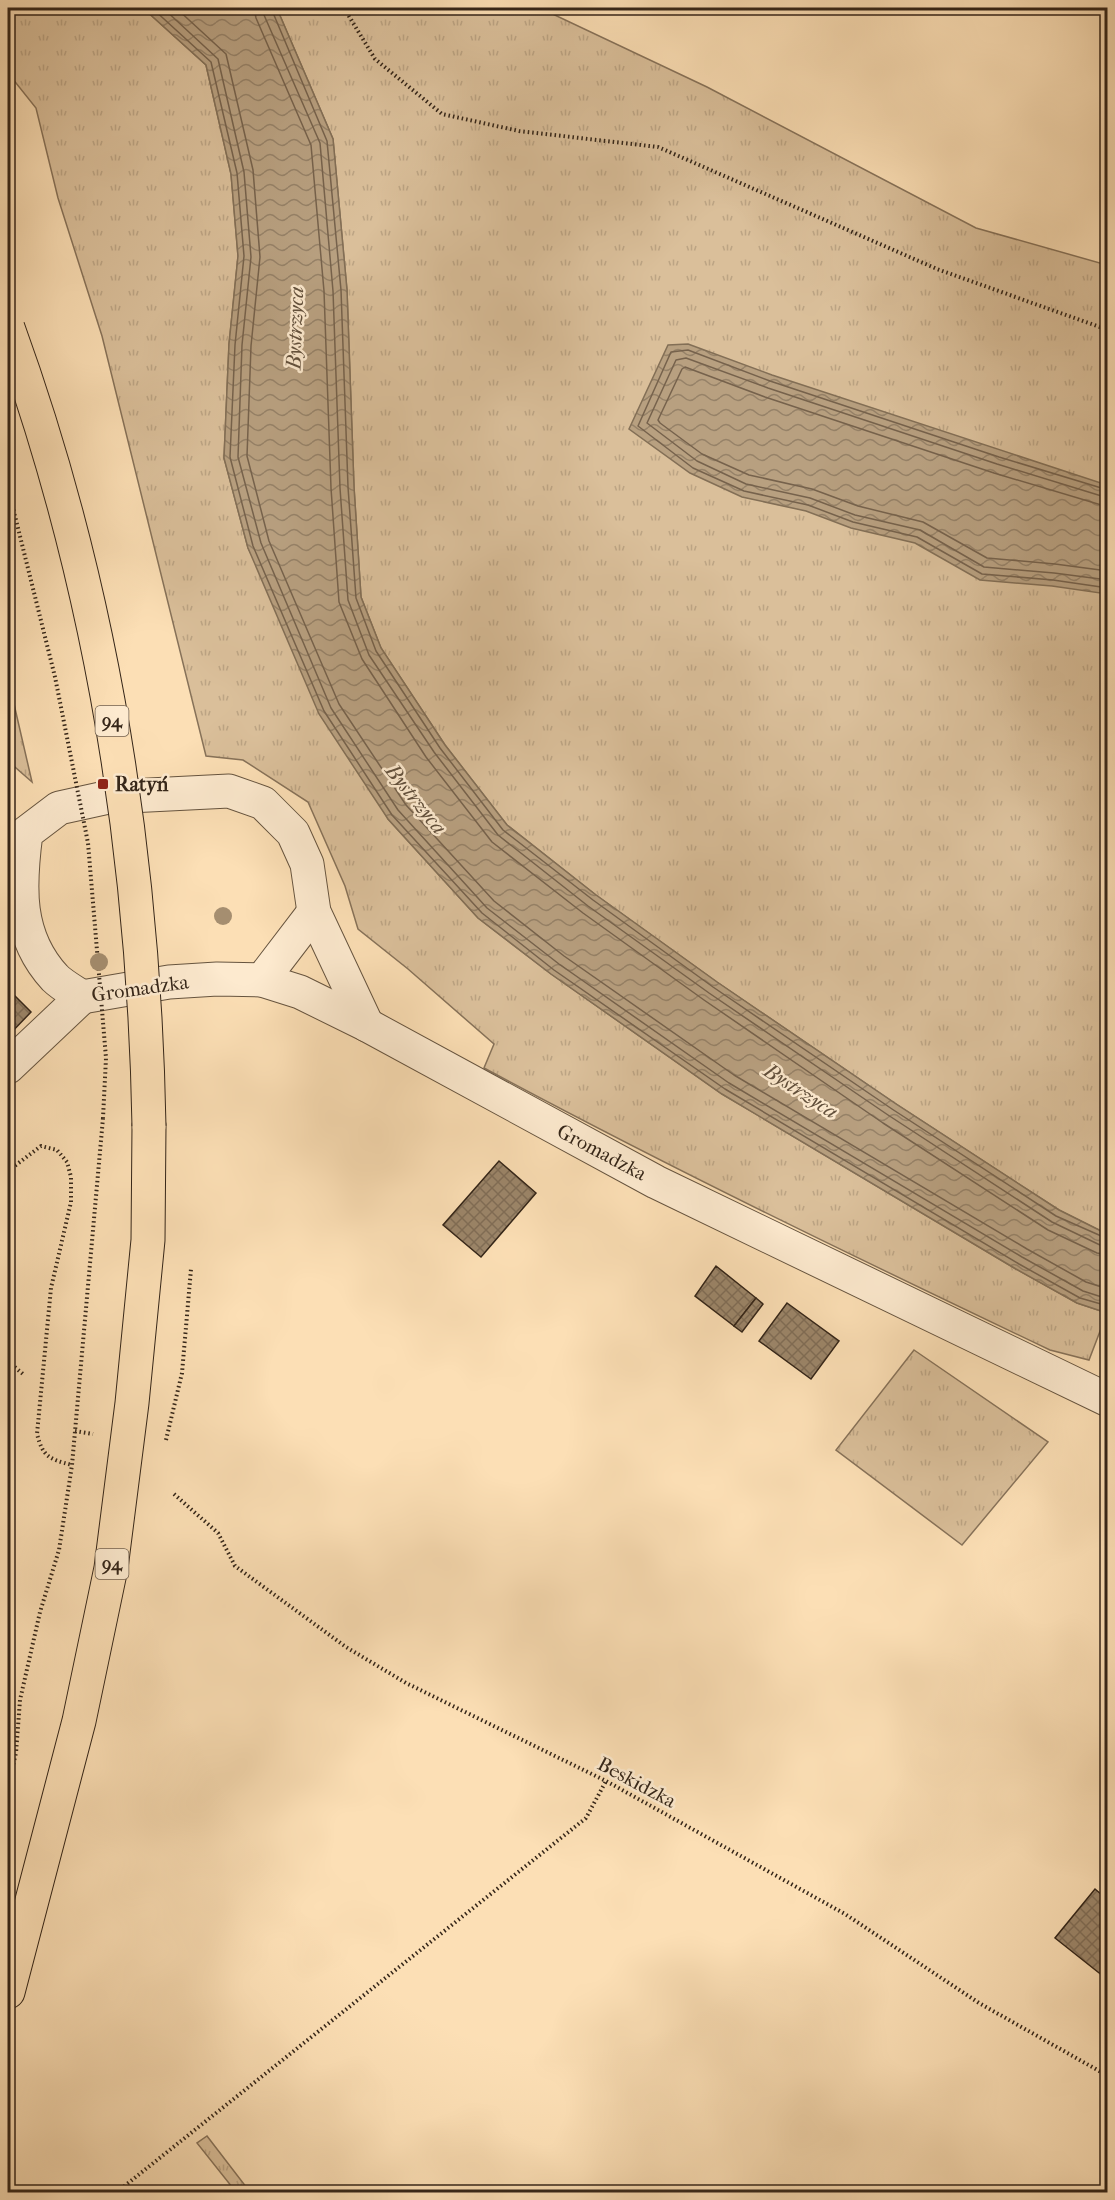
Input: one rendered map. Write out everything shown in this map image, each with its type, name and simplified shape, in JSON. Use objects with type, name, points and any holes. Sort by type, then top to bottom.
[{"type":"main road","name":"94","points":[[8,328],[28,385],[71,527],[116,743],[135,876],[148,1055],[149,1125],[148,1240],[132,1403],[111,1568],[79,1721],[8,1992]]},
{"type":"street","points":[[8,1068],[82,997],[56,979],[34,949],[21,900],[17,824],[58,808],[109,797],[229,791],[263,802],[293,833],[307,864],[314,912],[367,1025]]},
{"type":"street","points":[[262,980],[314,912]]},
{"type":"street","name":"Gromadzka","points":[[82,997],[169,982],[217,979],[262,980],[300,992],[367,1025],[656,1182],[1107,1400]]},
{"type":"path","points":[[344,8],[375,59],[442,114],[519,131],[658,147],[937,269],[1107,330]]},
{"type":"path","points":[[8,488],[55,677],[88,843],[106,1058],[103,1118],[72,1465],[59,1550],[40,1612],[20,1700],[16,1753],[8,1786]]},
{"type":"path","points":[[8,1171],[41,1146],[57,1150],[67,1162],[71,1177],[71,1202],[51,1288],[37,1434],[40,1449],[55,1460],[72,1465]]},
{"type":"path","points":[[164,1447],[182,1373],[191,1269]]},
{"type":"path","points":[[8,1361],[24,1375]]},
{"type":"path","name":"Beskidzka","points":[[174,1494],[218,1533],[235,1566],[346,1647],[406,1683],[606,1781],[845,1914],[979,2003],[1107,2076]]},
{"type":"path","points":[[117,2193],[586,1818],[606,1781]]},
{"type":"green space","points":[[8,8],[143,8],[206,65],[231,174],[238,256],[229,344],[224,458],[248,548],[388,819],[478,918],[551,974],[722,1094],[1016,1269],[1077,1303],[1107,1313],[1089,1360],[1050,1350],[907,1282],[694,1177],[484,1068],[494,1044],[358,929],[345,886],[308,802],[243,760],[206,756],[102,336],[58,198],[36,108],[8,73]]},
{"type":"green space","points":[[274,8],[540,8],[707,87],[976,228],[1107,265],[1107,1234],[1059,1210],[896,1104],[717,982],[596,895],[507,825],[445,745],[381,648],[361,597],[354,487],[347,290],[333,139],[278,11]]},
{"type":"green space","points":[[8,678],[32,782],[8,761]]},
{"type":"green space","points":[[914,1350],[1048,1442],[962,1545],[836,1450]]},
{"type":"green space","points":[[207,2136],[250,2192],[236,2192],[197,2143]]},
{"type":"water","name":"Bystrzyca","points":[[143,8],[274,8],[278,11],[333,139],[347,290],[354,487],[361,597],[381,648],[445,745],[507,825],[596,895],[717,982],[896,1104],[1059,1210],[1107,1234],[1107,1313],[1077,1303],[1016,1269],[722,1094],[551,974],[478,918],[388,819],[319,714],[248,548],[224,458],[229,344],[238,256],[231,174],[206,65]]},
{"type":"water","points":[[688,344],[772,375],[1107,485],[1107,594],[1052,586],[980,580],[915,543],[851,528],[806,511],[742,497],[690,473],[629,429],[668,345]]},
{"type":"building","points":[[8,989],[31,1012],[8,1036]]},
{"type":"building","points":[[499,1161],[536,1193],[481,1257],[443,1225]]},
{"type":"building","points":[[716,1266],[756,1298],[734,1326],[695,1296]]},
{"type":"building","points":[[756,1298],[763,1304],[742,1332],[734,1326]]},
{"type":"building","points":[[787,1303],[839,1341],[811,1379],[759,1341]]},
{"type":"building","points":[[1095,1889],[1108,1900],[1108,1980],[1055,1938]]},
{"type":"place","name":"Ratyń","points":[[103,784]]}]
